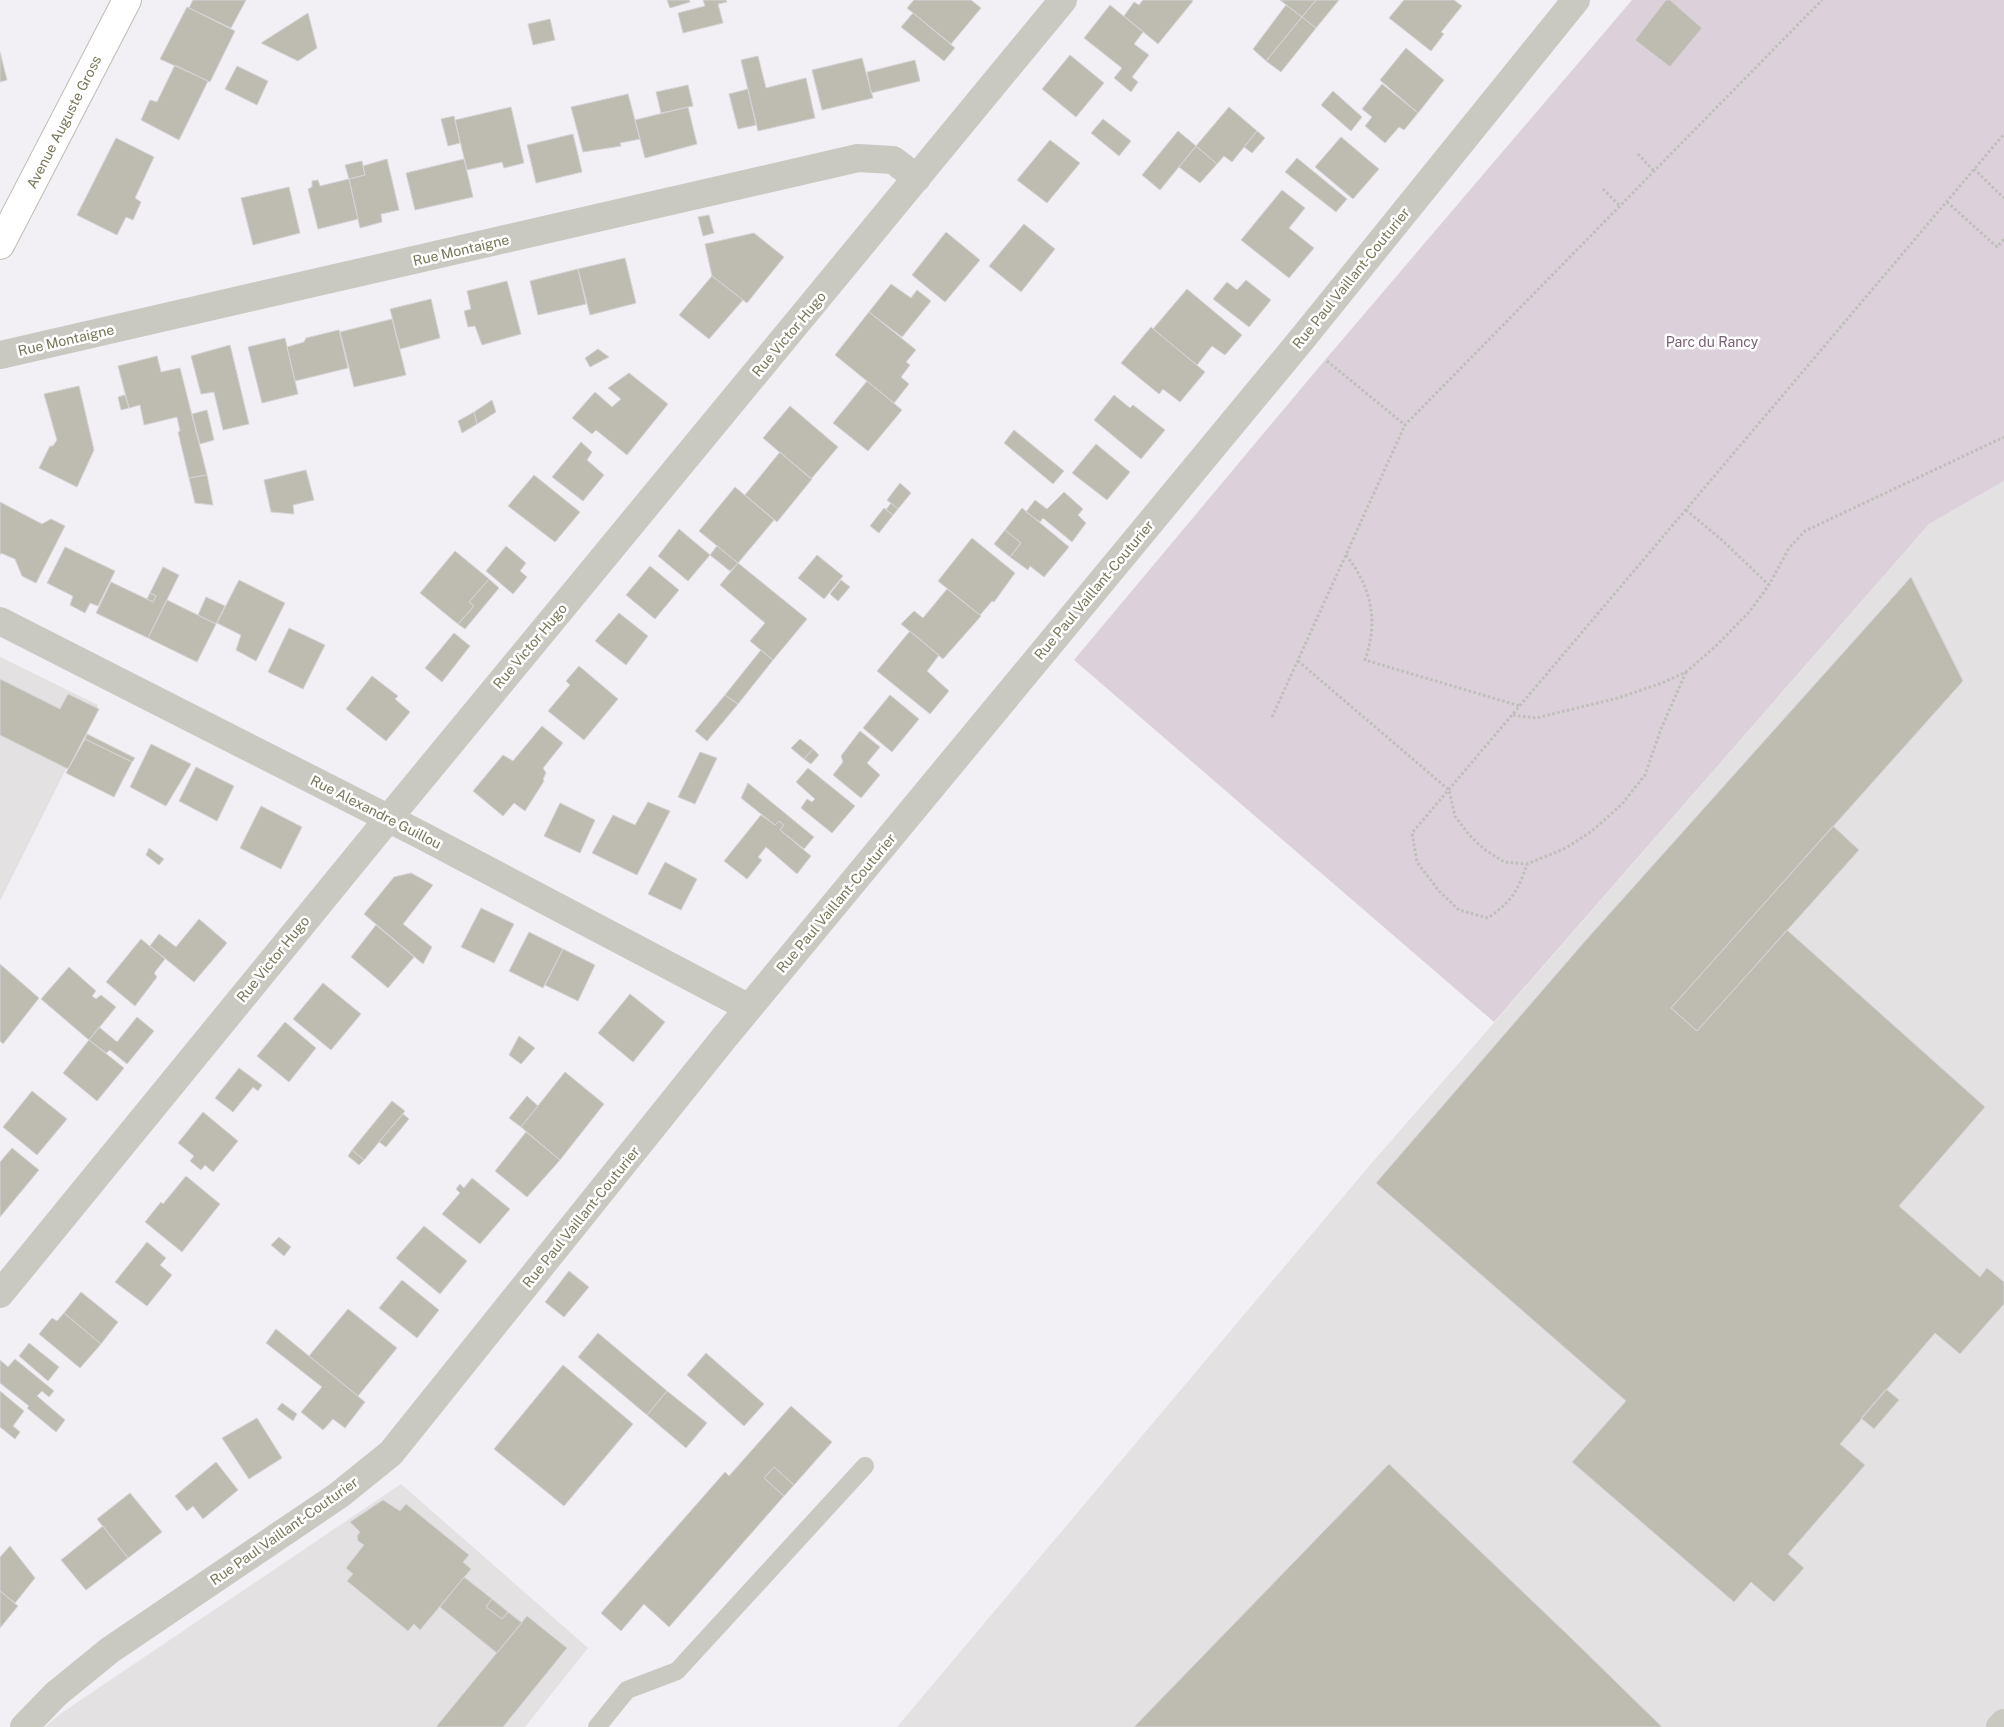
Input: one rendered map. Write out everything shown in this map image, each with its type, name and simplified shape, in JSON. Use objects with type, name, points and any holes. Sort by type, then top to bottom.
[{"type":"street","name":"Avenue Auguste Gross","points":[[0,245],[127,0]]},
{"type":"street","name":"Rue Victor Hugo","points":[[0,1294],[388,819],[1063,0]]},
{"type":"street","name":"Rue Paul Vaillant-Couturier","points":[[24,1727],[56,1694],[110,1650],[339,1495],[391,1453],[749,1008],[1302,339],[1576,0]]},
{"type":"street","name":"Rue Montaigne","points":[[0,355],[858,158],[893,160],[917,178]]},
{"type":"street","name":"Rue Alexandre Guillou","points":[[0,621],[388,819],[749,1008]]},
{"type":"street","points":[[2000,1727],[2004,1723]]},
{"type":"lane","points":[[597,1727],[627,1690],[677,1671],[865,1466]]},
{"type":"path","points":[[1272,717],[1405,425],[1822,0]]},
{"type":"path","points":[[1527,864],[1519,886],[1505,906],[1488,918],[1459,910],[1438,890],[1417,862],[1412,833],[2004,134]]},
{"type":"path","points":[[1638,154],[1654,171]]},
{"type":"path","points":[[1974,169],[2004,198]]},
{"type":"path","points":[[1603,189],[1620,206]]},
{"type":"path","points":[[1947,202],[1997,248],[2004,239]]},
{"type":"path","points":[[1321,356],[1405,425]]},
{"type":"path","points":[[1512,715],[1536,718],[1618,698],[1662,683],[1686,672],[1716,646],[1750,611],[1769,585],[1789,548],[1805,531],[1976,448],[2004,437]]},
{"type":"path","points":[[1686,510],[1723,541],[1769,585]]},
{"type":"path","points":[[1346,555],[1365,585],[1370,602],[1372,620],[1371,642],[1365,660],[1520,706]]},
{"type":"path","points":[[1298,661],[1449,790],[1455,816],[1469,835],[1484,849],[1504,862],[1527,864],[1566,848],[1592,830],[1622,804],[1645,775],[1661,729],[1686,672]]},
{"type":"shaded area","points":[[2004,481],[2004,1727],[897,1727],[1370,1165],[1929,524]]},
{"type":"shaded area","points":[[0,657],[98,705],[0,901]]},
{"type":"shaded area","points":[[401,1484],[588,1648],[525,1727],[45,1727],[60,1714]]},
{"type":"green space","name":"Parc du Rancy","points":[[1632,0],[2004,0],[2004,481],[1929,524],[1494,1022],[1074,660],[1325,360]]},
{"type":"building","points":[[193,0],[246,0],[231,28],[189,8]]},
{"type":"building","points":[[667,0],[689,0],[690,2],[670,8]]},
{"type":"building","points":[[703,0],[726,0],[727,2],[718,4],[723,23],[683,33],[678,13],[705,6]]},
{"type":"building","points":[[914,0],[971,0],[981,8],[951,44],[907,8]]},
{"type":"building","points":[[1143,0],[1193,1],[1158,44],[1124,16],[1134,2],[1139,5]]},
{"type":"building","points":[[1280,0],[1316,0],[1302,17]]},
{"type":"building","points":[[1316,0],[1339,0],[1316,28],[1302,17]]},
{"type":"building","points":[[1404,0],[1454,0],[1462,6],[1441,32],[1444,34],[1431,51],[1389,18]]},
{"type":"building","points":[[1666,0],[1670,0],[1702,28],[1670,67],[1635,40]]},
{"type":"building","points":[[1110,5],[1143,32],[1134,44],[1149,55],[1132,77],[1138,82],[1131,92],[1114,78],[1122,68],[1084,38]]},
{"type":"building","points":[[1286,5],[1302,17],[1266,61],[1253,49]]},
{"type":"building","points":[[187,7],[235,31],[210,82],[160,59]]},
{"type":"building","points":[[308,13],[317,48],[298,61],[261,43]]},
{"type":"building","points":[[913,13],[955,48],[944,61],[901,27]]},
{"type":"building","points":[[1302,17],[1316,28],[1281,72],[1266,61]]},
{"type":"building","points":[[550,19],[555,40],[533,45],[528,24]]},
{"type":"building","points":[[1406,48],[1444,80],[1418,113],[1380,80]]},
{"type":"building","points":[[0,52],[7,80],[0,82]]},
{"type":"building","points":[[1070,55],[1104,83],[1076,117],[1042,89]]},
{"type":"building","points":[[758,56],[766,88],[806,78],[815,118],[758,131],[741,60]]},
{"type":"building","points":[[862,58],[873,98],[822,110],[812,70]]},
{"type":"building","points":[[915,60],[920,81],[871,93],[867,72]]},
{"type":"building","points":[[175,65],[208,81],[179,140],[141,120],[150,100],[157,102]]},
{"type":"building","points":[[237,66],[268,81],[257,105],[225,89]]},
{"type":"building","points":[[1382,84],[1418,113],[1404,130],[1399,127],[1385,143],[1365,126],[1372,117],[1362,109]]},
{"type":"building","points":[[688,85],[693,106],[661,113],[656,92]]},
{"type":"building","points":[[748,89],[756,125],[738,129],[729,94]]},
{"type":"building","points":[[1333,91],[1362,117],[1351,131],[1321,105]]},
{"type":"building","points":[[628,94],[640,139],[620,143],[621,146],[583,152],[571,107]]},
{"type":"building","points":[[511,107],[524,163],[504,168],[502,162],[467,170],[455,120]]},
{"type":"building","points":[[688,107],[697,144],[645,158],[635,120]]},
{"type":"building","points":[[1229,107],[1257,131],[1232,162],[1224,156],[1217,164],[1196,146]]},
{"type":"building","points":[[454,116],[460,143],[448,146],[441,119]]},
{"type":"building","points":[[1103,119],[1131,141],[1119,156],[1091,133]]},
{"type":"building","points":[[1178,131],[1196,146],[1160,190],[1142,175]]},
{"type":"building","points":[[1257,131],[1265,138],[1252,153],[1244,147]]},
{"type":"building","points":[[573,134],[582,172],[536,183],[527,145]]},
{"type":"building","points":[[1341,137],[1379,169],[1353,199],[1315,167]]},
{"type":"building","points":[[116,138],[154,157],[135,198],[141,202],[133,220],[126,217],[117,235],[77,215]]},
{"type":"building","points":[[1050,140],[1080,163],[1047,203],[1017,180]]},
{"type":"building","points":[[1196,146],[1217,164],[1200,183],[1179,167]]},
{"type":"building","points":[[1297,158],[1347,199],[1336,212],[1285,172]]},
{"type":"building","points":[[387,159],[399,210],[381,214],[382,222],[360,228],[349,179],[365,175],[363,166]]},
{"type":"building","points":[[464,159],[473,197],[415,210],[406,173]]},
{"type":"building","points":[[362,161],[365,175],[349,179],[345,165]]},
{"type":"building","points":[[349,179],[358,219],[318,229],[308,189],[312,187],[312,181],[318,180],[320,186]]},
{"type":"building","points":[[289,187],[300,233],[253,245],[241,198]]},
{"type":"building","points":[[1282,190],[1305,208],[1289,228],[1314,248],[1289,278],[1241,240]]},
{"type":"building","points":[[709,215],[714,233],[703,236],[698,217]]},
{"type":"building","points":[[1024,224],[1055,249],[1021,292],[989,266]]},
{"type":"building","points":[[946,232],[980,260],[945,302],[912,275]]},
{"type":"building","points":[[754,233],[784,257],[747,303],[712,276],[705,244]]},
{"type":"building","points":[[625,258],[636,303],[590,315],[578,269]]},
{"type":"building","points":[[578,269],[586,304],[538,315],[530,281]]},
{"type":"building","points":[[712,276],[743,300],[709,339],[679,315]]},
{"type":"building","points":[[1246,280],[1271,300],[1249,327],[1213,299],[1227,282],[1237,290]]},
{"type":"building","points":[[507,281],[521,334],[482,345],[475,326],[468,327],[464,311],[471,309],[467,291]]},
{"type":"building","points":[[891,284],[911,298],[917,290],[931,301],[902,337],[869,312]]},
{"type":"building","points":[[1187,289],[1242,335],[1225,355],[1212,346],[1197,365],[1153,329]]},
{"type":"building","points":[[431,299],[440,338],[400,349],[390,309]]},
{"type":"building","points":[[869,312],[916,350],[906,362],[910,365],[901,377],[909,384],[894,403],[835,355]]},
{"type":"building","points":[[392,319],[406,375],[354,387],[340,332]]},
{"type":"building","points":[[1151,327],[1205,372],[1180,402],[1163,389],[1159,394],[1121,363]]},
{"type":"building","points":[[339,330],[348,368],[295,381],[287,347],[304,342],[306,338]]},
{"type":"building","points":[[285,338],[298,394],[262,403],[248,347]]},
{"type":"building","points":[[230,345],[249,424],[223,430],[214,392],[201,394],[191,356]]},
{"type":"building","points":[[598,349],[609,357],[590,367],[585,358]]},
{"type":"building","points":[[157,356],[161,372],[180,368],[207,475],[189,478],[178,432],[180,431],[177,417],[144,425],[140,405],[129,408],[118,366]]},
{"type":"building","points":[[629,373],[668,404],[627,455],[596,430],[592,434],[572,418],[595,392],[612,407],[621,399],[608,388]]},
{"type":"building","points":[[867,381],[902,410],[868,451],[833,423]]},
{"type":"building","points":[[79,386],[94,450],[77,487],[39,468],[50,446],[53,446],[57,440],[44,394]]},
{"type":"building","points":[[125,395],[129,408],[121,410],[118,397]]},
{"type":"building","points":[[1114,395],[1130,408],[1133,405],[1165,430],[1141,459],[1094,420]]},
{"type":"building","points":[[492,400],[496,412],[477,424],[474,412]]},
{"type":"building","points":[[790,406],[838,447],[811,479],[763,438]]},
{"type":"building","points":[[207,410],[214,440],[200,444],[192,414]]},
{"type":"building","points":[[474,412],[477,424],[462,433],[458,421]]},
{"type":"building","points":[[1014,430],[1064,471],[1053,484],[1004,443]]},
{"type":"building","points":[[581,442],[592,452],[587,460],[604,475],[583,501],[552,477]]},
{"type":"building","points":[[1096,444],[1130,472],[1107,500],[1072,473]]},
{"type":"building","points":[[780,452],[812,479],[777,522],[745,495]]},
{"type":"building","points":[[306,470],[314,500],[293,505],[294,514],[271,512],[264,480]]},
{"type":"building","points":[[207,475],[213,505],[195,503],[189,478]]},
{"type":"building","points":[[534,475],[580,512],[555,542],[508,506]]},
{"type":"building","points":[[900,483],[911,493],[898,509],[887,500]]},
{"type":"building","points":[[735,487],[774,520],[738,563],[699,531]]},
{"type":"building","points":[[1064,492],[1083,509],[1078,515],[1086,523],[1072,542],[1043,518],[1040,522],[1026,512],[1035,500],[1047,509]]},
{"type":"building","points":[[0,502],[42,524],[51,519],[65,526],[36,583],[22,576],[15,559],[1,553],[0,555]]},
{"type":"building","points":[[891,503],[898,509],[893,515],[886,510]]},
{"type":"building","points":[[884,508],[893,515],[879,533],[870,526]]},
{"type":"building","points":[[1022,508],[1069,547],[1044,577],[1030,566],[1028,570],[1010,557],[1021,543],[1005,530]]},
{"type":"building","points":[[679,529],[710,555],[688,581],[658,556]]},
{"type":"building","points":[[1005,530],[1021,543],[1010,557],[994,544]]},
{"type":"building","points":[[972,538],[1015,573],[994,602],[992,601],[980,615],[938,581]]},
{"type":"building","points":[[506,546],[526,563],[520,571],[527,577],[513,594],[486,571]]},
{"type":"building","points":[[717,546],[738,563],[730,571],[710,555]]},
{"type":"building","points":[[65,547],[115,571],[98,606],[90,603],[85,613],[70,605],[73,596],[47,583]]},
{"type":"building","points":[[455,551],[489,579],[469,602],[474,606],[458,624],[420,593]]},
{"type":"building","points":[[817,555],[843,576],[824,599],[798,578]]},
{"type":"building","points":[[738,563],[807,619],[773,660],[750,641],[765,623],[720,585]]},
{"type":"building","points":[[650,566],[679,590],[655,619],[626,595]]},
{"type":"building","points":[[163,567],[179,575],[148,638],[96,613],[111,582],[153,602],[156,596],[150,593]]},
{"type":"building","points":[[1911,577],[1963,681],[1671,1008],[1697,1031],[1787,930],[1985,1107],[1899,1206],[1980,1277],[1987,1268],[2004,1282],[2004,1304],[1960,1354],[1935,1333],[1840,1444],[1865,1465],[1788,1554],[1804,1568],[1774,1602],[1751,1582],[1734,1602],[1572,1462],[1626,1401],[1376,1183],[1586,940]]},
{"type":"building","points":[[489,579],[499,588],[465,629],[458,624],[474,606],[469,602]]},
{"type":"building","points":[[239,580],[285,603],[256,661],[236,650],[241,635],[217,623]]},
{"type":"building","points":[[841,580],[850,587],[838,601],[830,594]]},
{"type":"building","points":[[947,589],[981,616],[943,659],[901,624],[914,611],[923,618]]},
{"type":"building","points":[[150,593],[156,596],[153,602],[147,599]]},
{"type":"building","points":[[206,597],[225,606],[216,624],[198,615]]},
{"type":"building","points":[[167,600],[216,624],[197,662],[148,638]]},
{"type":"building","points":[[619,613],[648,636],[626,665],[595,641]]},
{"type":"building","points":[[289,628],[325,645],[303,689],[268,672]]},
{"type":"building","points":[[910,631],[939,655],[927,671],[949,691],[930,714],[877,671]]},
{"type":"building","points":[[454,633],[470,646],[442,682],[425,668]]},
{"type":"building","points":[[761,650],[773,660],[738,704],[725,695]]},
{"type":"building","points":[[579,666],[618,699],[584,740],[548,711],[570,685],[566,681]]},
{"type":"building","points":[[372,676],[398,696],[395,699],[410,712],[386,741],[346,709]]},
{"type":"building","points":[[0,679],[60,709],[68,694],[99,709],[68,769],[0,735]]},
{"type":"building","points":[[725,695],[738,704],[707,741],[695,731]]},
{"type":"building","points":[[890,695],[919,719],[892,752],[863,728]]},
{"type":"building","points":[[542,726],[563,743],[543,768],[546,773],[544,781],[525,811],[514,803],[503,816],[473,791],[503,755],[513,761]]},
{"type":"building","points":[[860,731],[880,747],[867,763],[880,775],[861,798],[833,775],[843,762],[841,756]]},
{"type":"building","points":[[87,734],[135,758],[132,762],[85,739]]},
{"type":"building","points":[[85,739],[132,762],[114,797],[66,773]]},
{"type":"building","points":[[800,739],[813,749],[804,759],[791,748]]},
{"type":"building","points":[[151,744],[191,764],[166,806],[130,787]]},
{"type":"building","points":[[813,749],[819,755],[811,764],[804,759]]},
{"type":"building","points":[[700,752],[717,758],[695,804],[678,797]]},
{"type":"building","points":[[196,767],[234,786],[217,821],[179,801]]},
{"type":"building","points":[[808,768],[855,806],[832,833],[801,808],[807,799],[812,802],[815,799],[796,782]]},
{"type":"building","points":[[748,783],[814,837],[804,849],[780,830],[784,825],[779,821],[775,825],[741,798]]},
{"type":"building","points":[[648,802],[670,811],[637,875],[592,853],[613,815],[635,825]]},
{"type":"building","points":[[560,803],[595,820],[580,853],[544,836]]},
{"type":"building","points":[[261,806],[302,827],[281,869],[240,848]]},
{"type":"building","points":[[761,815],[775,825],[779,821],[784,825],[780,830],[811,856],[797,874],[766,847],[758,857],[762,860],[747,879],[724,861]]},
{"type":"building","points":[[1833,826],[1859,850],[1697,1031],[1671,1008]]},
{"type":"building","points":[[149,848],[164,859],[159,865],[146,855]]},
{"type":"building","points":[[665,862],[697,879],[681,910],[648,894]]},
{"type":"building","points":[[411,873],[433,885],[403,924],[432,947],[423,964],[364,914],[394,877]]},
{"type":"building","points":[[481,908],[514,924],[494,963],[461,947]]},
{"type":"building","points":[[199,919],[227,943],[194,982],[150,946],[159,934],[176,947]]},
{"type":"building","points":[[376,925],[414,957],[388,988],[351,957]]},
{"type":"building","points":[[529,932],[563,949],[543,988],[509,971]]},
{"type":"building","points":[[141,939],[165,959],[154,973],[157,977],[135,1006],[106,982]]},
{"type":"building","points":[[563,949],[595,965],[578,1001],[545,985]]},
{"type":"building","points":[[0,964],[39,998],[3,1044],[0,1041]]},
{"type":"building","points":[[69,967],[96,991],[92,996],[96,999],[101,995],[116,1007],[89,1040],[41,999]]},
{"type":"building","points":[[323,983],[361,1014],[331,1050],[293,1019]]},
{"type":"building","points":[[630,994],[665,1022],[633,1062],[598,1033]]},
{"type":"building","points":[[137,1017],[154,1031],[127,1064],[110,1050],[106,1053],[89,1040],[99,1027],[117,1042]]},
{"type":"building","points":[[285,1022],[316,1048],[289,1082],[257,1056]]},
{"type":"building","points":[[519,1036],[535,1048],[521,1064],[509,1055]]},
{"type":"building","points":[[89,1040],[124,1068],[97,1101],[63,1073]]},
{"type":"building","points":[[239,1068],[262,1085],[258,1091],[253,1087],[233,1112],[215,1098]]},
{"type":"building","points":[[565,1072],[604,1104],[560,1160],[521,1127]]},
{"type":"building","points":[[32,1091],[67,1119],[37,1155],[3,1127]]},
{"type":"building","points":[[527,1096],[538,1106],[521,1127],[509,1118]]},
{"type":"building","points":[[392,1101],[405,1111],[364,1160],[352,1150]]},
{"type":"building","points":[[203,1112],[238,1141],[213,1172],[205,1165],[201,1170],[190,1161],[194,1156],[178,1143]]},
{"type":"building","points":[[403,1114],[409,1119],[386,1147],[379,1142]]},
{"type":"building","points":[[526,1132],[560,1160],[527,1197],[495,1171]]},
{"type":"building","points":[[12,1148],[39,1170],[0,1217],[0,1162]]},
{"type":"building","points":[[352,1150],[364,1160],[359,1165],[348,1156]]},
{"type":"building","points":[[186,1176],[220,1204],[182,1252],[145,1222]]},
{"type":"building","points":[[472,1178],[510,1209],[480,1244],[442,1214],[460,1193],[456,1189],[460,1184],[464,1188]]},
{"type":"building","points":[[424,1226],[467,1261],[440,1294],[396,1258]]},
{"type":"building","points":[[279,1237],[291,1247],[284,1256],[271,1245]]},
{"type":"building","points":[[147,1242],[166,1258],[160,1265],[172,1275],[147,1306],[115,1282]]},
{"type":"building","points":[[569,1271],[589,1287],[564,1317],[545,1302]]},
{"type":"building","points":[[402,1280],[439,1310],[417,1338],[379,1308]]},
{"type":"building","points":[[81,1292],[118,1322],[101,1344],[64,1313]]},
{"type":"building","points":[[348,1309],[397,1348],[358,1396],[309,1356]]},
{"type":"building","points":[[64,1313],[101,1344],[80,1368],[39,1334],[52,1318],[57,1321]]},
{"type":"building","points":[[276,1329],[365,1402],[345,1428],[333,1419],[323,1430],[301,1412],[322,1387],[266,1343]]},
{"type":"building","points":[[598,1333],[667,1391],[647,1415],[578,1357]]},
{"type":"building","points":[[29,1343],[59,1367],[48,1381],[19,1356]]},
{"type":"building","points":[[706,1353],[764,1404],[744,1426],[687,1375]]},
{"type":"building","points":[[15,1359],[54,1391],[49,1397],[42,1391],[37,1396],[65,1420],[56,1432],[27,1408],[29,1406],[0,1383],[0,1360],[8,1367]]},
{"type":"building","points":[[563,1365],[633,1424],[564,1506],[494,1449]]},
{"type":"building","points":[[1886,1389],[1899,1400],[1874,1429],[1861,1418]]},
{"type":"building","points":[[0,1391],[24,1411],[13,1426],[20,1432],[15,1439],[0,1427]]},
{"type":"building","points":[[667,1391],[707,1423],[686,1448],[647,1415]]},
{"type":"building","points":[[282,1403],[297,1414],[293,1421],[277,1409]]},
{"type":"building","points":[[791,1406],[832,1442],[794,1485],[774,1467],[764,1478],[784,1496],[669,1627],[644,1604],[621,1631],[601,1613],[725,1472],[729,1476]]},
{"type":"building","points":[[257,1418],[282,1458],[249,1479],[222,1438]]},
{"type":"building","points":[[216,1462],[238,1490],[203,1519],[193,1506],[187,1511],[175,1496]]},
{"type":"building","points":[[1389,1464],[1571,1638],[1662,1727],[1134,1727]]},
{"type":"building","points":[[774,1467],[794,1485],[784,1496],[764,1478]]},
{"type":"building","points":[[130,1493],[162,1532],[128,1558],[97,1519]]},
{"type":"building","points":[[383,1500],[400,1511],[406,1504],[469,1555],[463,1562],[471,1569],[420,1630],[414,1624],[408,1631],[347,1581],[353,1574],[346,1568],[364,1545],[358,1541],[357,1536],[360,1532],[350,1522]]},
{"type":"building","points":[[103,1526],[128,1558],[86,1590],[61,1560]]},
{"type":"building","points":[[10,1546],[35,1578],[15,1603],[0,1591],[0,1557]]},
{"type":"building","points":[[464,1577],[492,1599],[486,1607],[502,1619],[508,1612],[522,1623],[497,1653],[440,1607]]},
{"type":"building","points":[[0,1591],[18,1606],[0,1628]]},
{"type":"building","points":[[492,1599],[508,1612],[502,1619],[486,1607]]},
{"type":"building","points":[[527,1616],[567,1648],[503,1727],[436,1727]]}]
